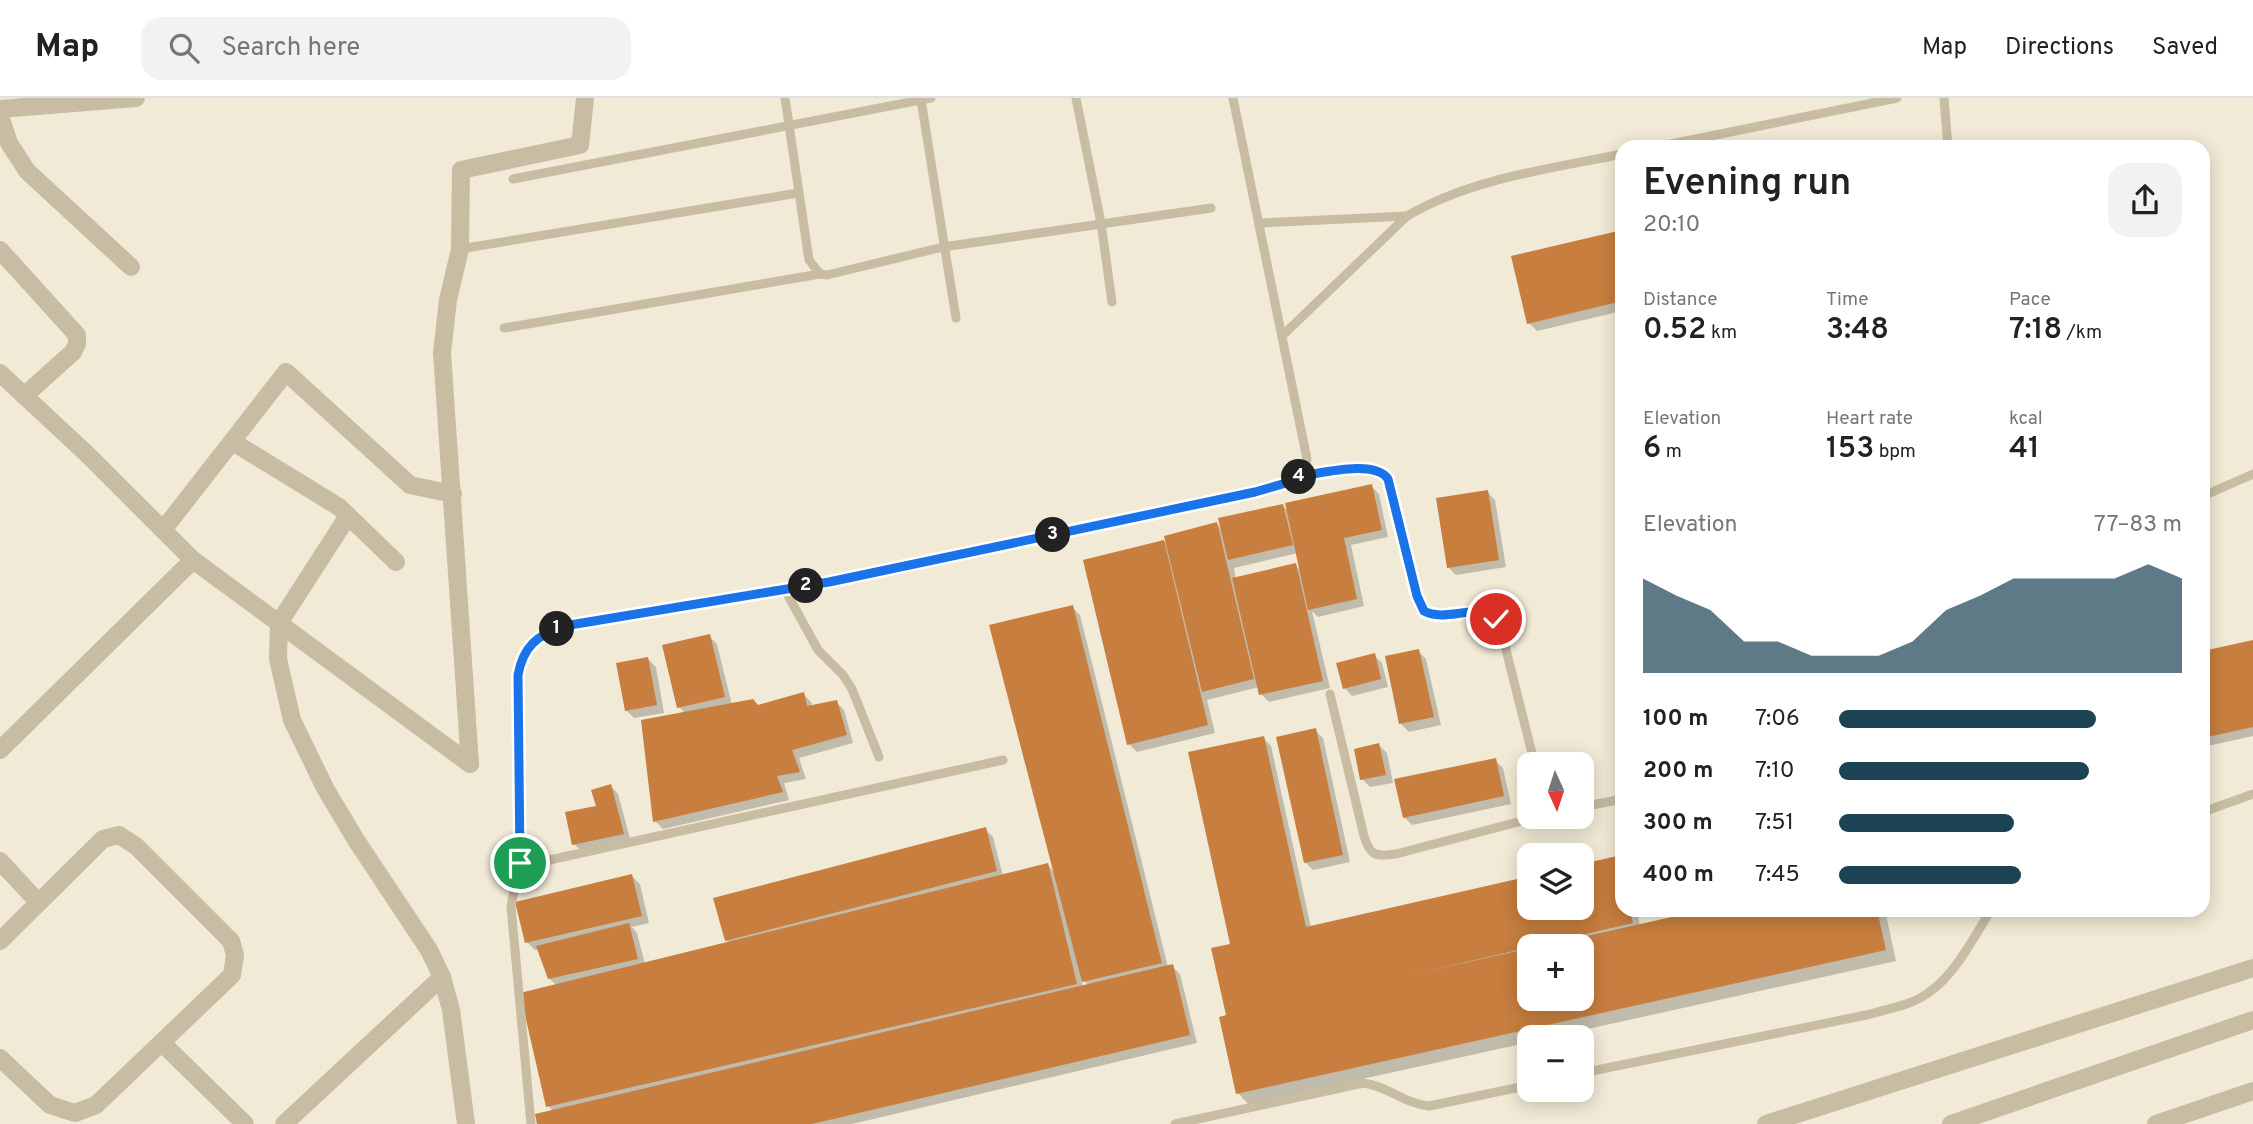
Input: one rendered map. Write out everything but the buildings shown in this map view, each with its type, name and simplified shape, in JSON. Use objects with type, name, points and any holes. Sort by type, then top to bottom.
[{"type":"street","points":[[0,109],[136,98]]},
{"type":"street","points":[[3,381],[24,396],[88,455],[193,561],[470,764],[442,353],[448,300],[460,249],[461,170],[580,145],[585,98]]},
{"type":"street","points":[[0,116],[9,144],[27,170],[131,267]]},
{"type":"street","points":[[0,250],[77,335],[73,352],[24,396]]},
{"type":"street","points":[[163,530],[286,372],[410,485],[453,494]]},
{"type":"street","points":[[233,442],[294,478],[348,516],[396,562]]},
{"type":"street","points":[[348,516],[279,623],[278,659],[292,720],[325,788],[356,841],[429,950],[442,976],[451,1010],[466,1124]]},
{"type":"street","points":[[0,750],[193,561]]},
{"type":"street","points":[[0,941],[103,839],[120,835],[136,846],[232,941],[235,956],[232,975],[96,1105],[75,1114],[50,1105],[0,1058]]},
{"type":"street","points":[[0,861],[37,902]]},
{"type":"street","points":[[1766,1124],[2253,968]]},
{"type":"street","points":[[284,1124],[442,976]]},
{"type":"street","points":[[1951,1124],[2253,1020]]},
{"type":"street","points":[[162,1042],[244,1124]]},
{"type":"street","points":[[2156,1124],[2253,1091]]},
{"type":"lane","points":[[785,98],[809,260],[820,274]]},
{"type":"lane","points":[[513,180],[931,98]]},
{"type":"lane","points":[[1076,98],[1101,223],[1112,302]]},
{"type":"lane","points":[[1233,98],[1307,459],[1301,476]]},
{"type":"lane","points":[[1691,140],[1898,98]]},
{"type":"lane","points":[[1944,98],[1947,140]]},
{"type":"lane","points":[[921,100],[956,318]]},
{"type":"lane","points":[[1283,335],[1408,216],[1449,195],[1488,182],[1615,155]]},
{"type":"lane","points":[[460,249],[799,192]]},
{"type":"lane","points":[[504,328],[820,274],[827,275],[943,247],[1211,208]]},
{"type":"lane","points":[[1259,223],[1408,216]]},
{"type":"lane","points":[[531,1124],[511,907],[513,886],[520,863],[518,675],[521,659],[533,643],[547,632],[564,626],[829,582],[1255,492],[1301,476],[1370,468],[1384,472],[1388,479],[1417,596],[1424,611],[1438,615],[1481,612],[1490,614],[1500,626],[1532,752]]},
{"type":"lane","points":[[2210,493],[2253,474]]},
{"type":"lane","points":[[785,590],[818,650],[843,675],[852,689],[879,757]]},
{"type":"lane","points":[[1330,694],[1364,835],[1368,849],[1373,854],[1396,854],[1517,822]]},
{"type":"lane","points":[[520,863],[545,861],[1003,760]]},
{"type":"lane","points":[[2210,809],[2253,794]]},
{"type":"lane","points":[[1594,805],[1615,800]]},
{"type":"lane","points":[[1594,1071],[1871,1014],[1910,1003],[1928,994],[1941,983],[1987,917]]},
{"type":"lane","points":[[1175,1124],[1363,1083],[1384,1088],[1417,1105],[1429,1106],[1517,1088]]},
{"type":"route","points":[[520,863],[518,675],[521,659],[533,643],[547,632],[564,626],[829,582],[1255,492],[1301,476],[1370,468],[1384,472],[1388,479],[1417,596],[1424,611],[1438,615],[1481,612],[1496,619]]}]
